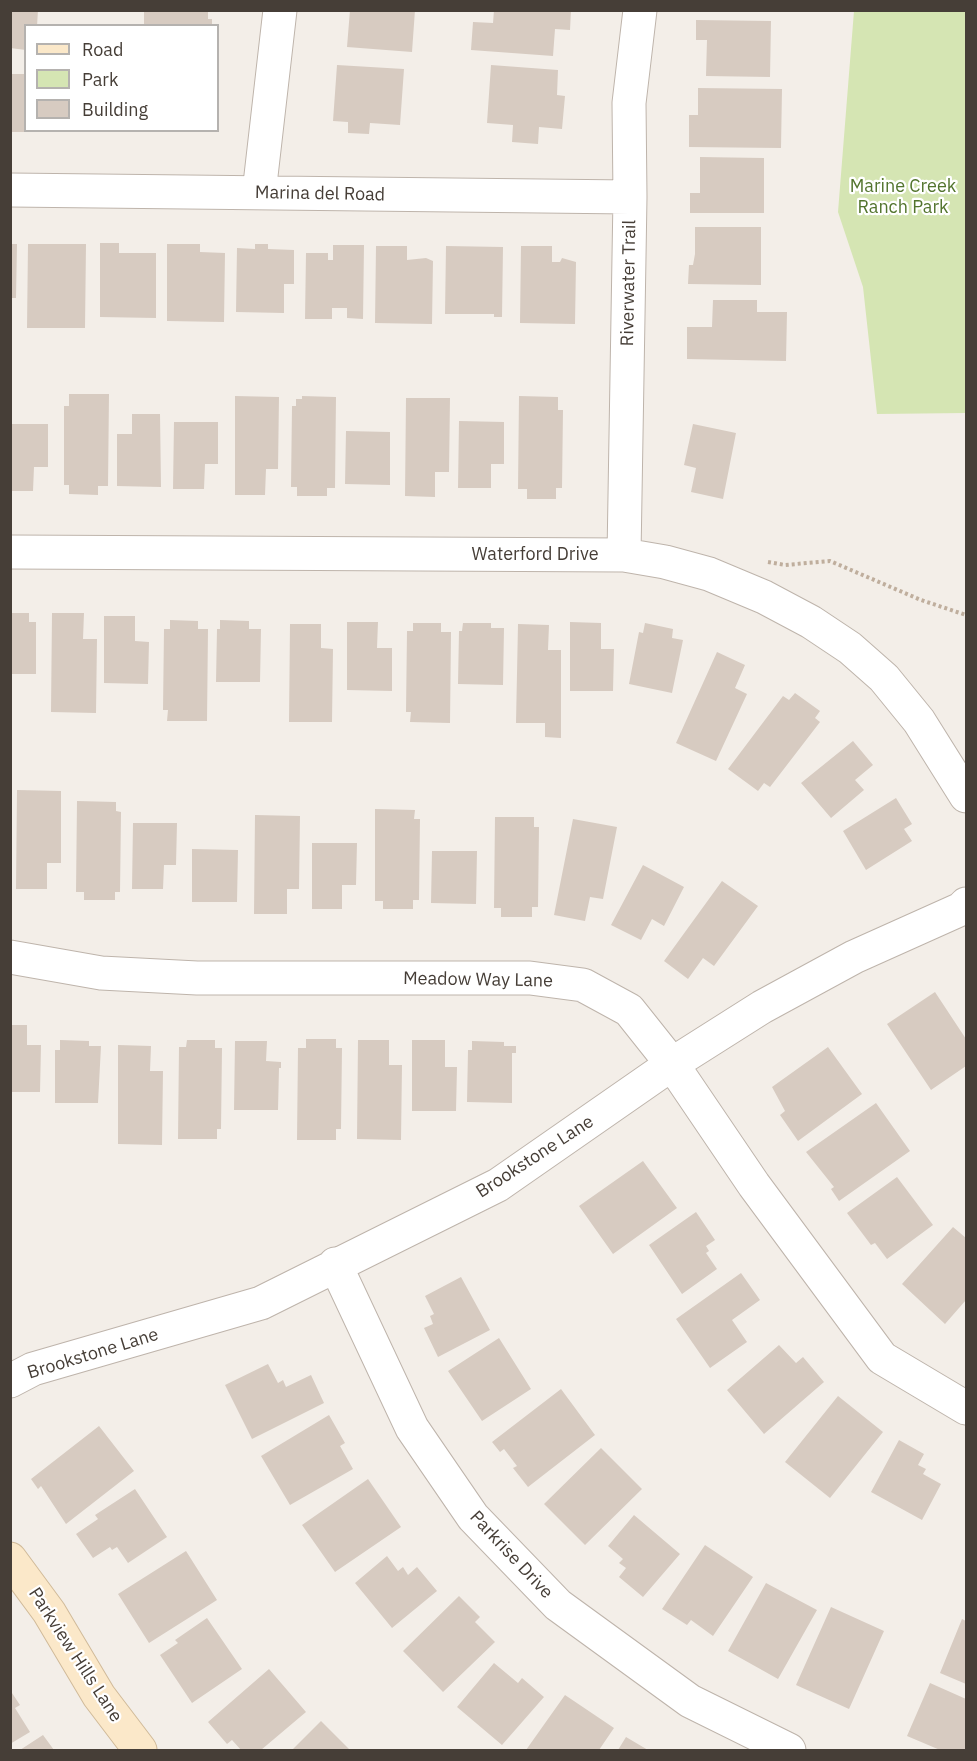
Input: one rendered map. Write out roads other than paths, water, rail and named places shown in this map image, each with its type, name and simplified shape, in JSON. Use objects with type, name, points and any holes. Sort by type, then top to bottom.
[{"type":"street","points":[[259,193],[280,10]]},
{"type":"street","name":"Riverwater Trail","points":[[624,555],[630,197],[629,103],[640,10]]},
{"type":"street","name":"Marina del Road","points":[[10,190],[630,197]]},
{"type":"street","name":"Waterford Drive","points":[[10,552],[624,555],[665,562],[709,574],[764,597],[811,622],[840,642],[884,678],[919,721],[966,796]]},
{"type":"street","name":"Brookstone Lane","points":[[10,1382],[33,1369],[261,1303],[335,1264],[498,1185],[672,1064],[762,1007],[854,957],[961,909],[966,904]]},
{"type":"street","name":"Meadow Way Lane","points":[[10,957],[100,973],[176,977],[530,978],[583,985],[629,1010],[672,1064],[754,1185],[882,1358],[966,1408]]},
{"type":"street","name":"Parkrise Drive","points":[[335,1264],[412,1428],[473,1516],[558,1605],[690,1701],[789,1750]]},
{"type":"street","name":"Parkview Hills Lane","points":[[10,1559],[49,1612],[99,1696],[140,1750]]},
{"type":"park label","name":"Marine Creek Ranch Park","points":[[903,198]]}]
